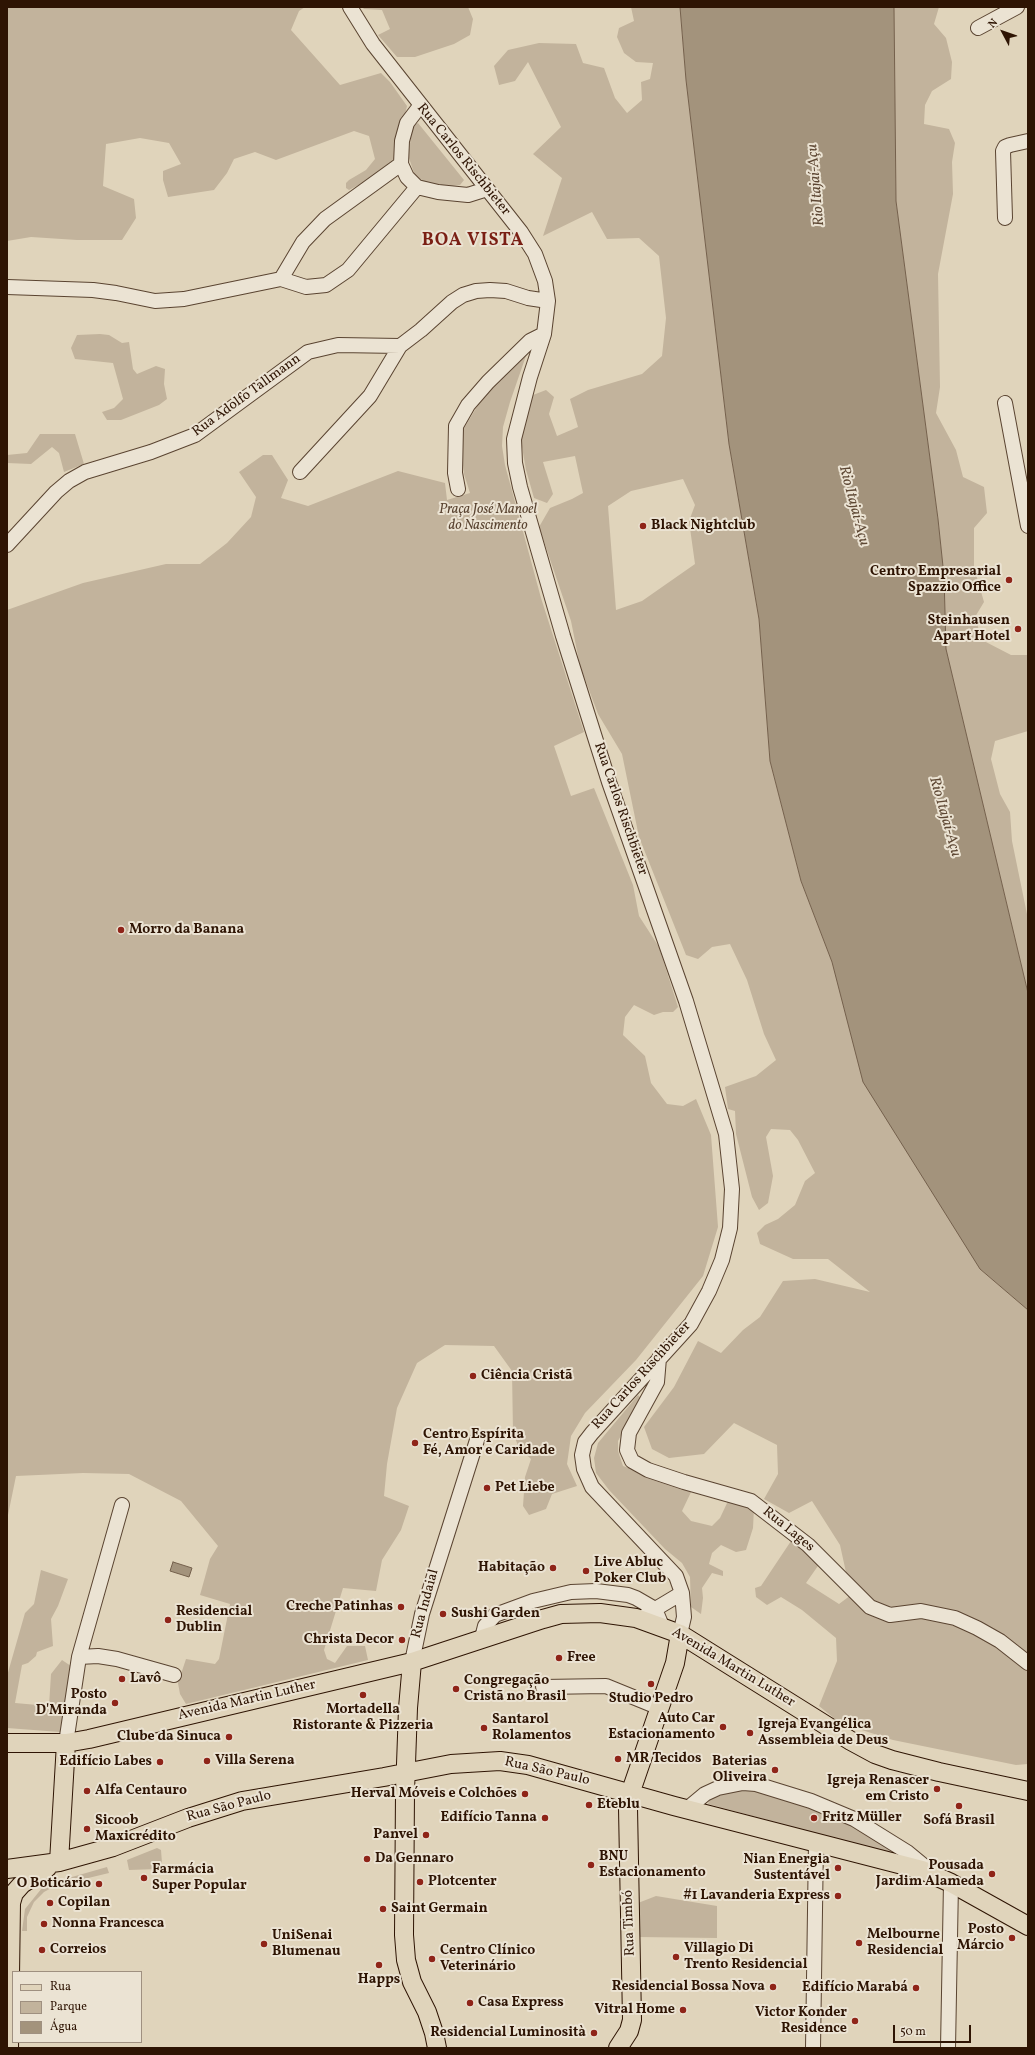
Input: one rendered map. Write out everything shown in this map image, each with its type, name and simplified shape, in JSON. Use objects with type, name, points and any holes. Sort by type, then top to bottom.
[{"type":"main road","name":"Avenida Martin Luther","points":[[7,1743],[66,1743],[89,1739],[412,1662],[482,1638],[561,1614],[600,1613],[636,1618],[662,1626],[680,1634],[712,1652],[875,1754],[939,1772],[1028,1791]]},
{"type":"main road","name":"Rua Carlos Rischbieter","points":[[630,1794],[675,1663],[680,1634]]},
{"type":"main road","points":[[675,1663],[691,1653],[712,1652]]},
{"type":"main road","name":"Rua Indaial","points":[[412,1662],[408,1708],[404,1861],[406,1960],[412,1982],[427,2012],[437,2048]]},
{"type":"main road","points":[[9,2048],[9,1901],[22,1884],[33,1875],[59,1862],[66,1743]]},
{"type":"main road","name":"Rua São Paulo","points":[[7,1869],[59,1862],[113,1847],[188,1818],[242,1801],[450,1764],[500,1761],[528,1765],[650,1800],[816,1842],[932,1874],[1028,1926]]},
{"type":"main road","points":[[640,1768],[650,1800]]},
{"type":"main road","name":"Rua Timbó","points":[[618,2048],[629,2031],[632,2020],[627,1816],[630,1794]]},
{"type":"street","name":"Rua Carlos Rischbieter","points":[[350,7],[373,44],[420,106],[521,232],[535,254],[545,281],[548,301],[544,334],[530,377],[514,439],[515,463],[520,487],[563,636],[612,789],[660,924],[704,1055],[726,1134],[730,1164],[731,1217],[722,1260],[691,1324],[592,1433],[585,1442],[582,1455],[584,1469],[592,1487],[676,1576],[682,1593],[684,1617],[680,1634]]},
{"type":"street","points":[[978,28],[1018,7]]},
{"type":"street","points":[[420,106],[407,123],[402,141],[401,164],[407,177],[417,187],[438,192],[468,195],[487,189]]},
{"type":"street","points":[[1005,218],[1003,151],[1005,147],[1028,141]]},
{"type":"street","points":[[281,279],[303,242],[321,223],[401,164]]},
{"type":"street","points":[[7,287],[93,290],[155,301],[166,301],[184,299],[281,279],[306,287],[326,285],[340,276],[360,257],[417,187]]},
{"type":"street","points":[[300,472],[370,396],[400,346],[462,295],[490,290],[506,291],[528,298],[548,301]]},
{"type":"street","points":[[458,489],[455,473],[456,426],[468,405],[488,382],[530,341],[544,334]]},
{"type":"street","name":"Rua Adolfo Tallmann","points":[[7,545],[56,492],[69,481],[85,472],[152,452],[195,434],[308,352],[338,345],[400,346]]},
{"type":"street","points":[[1005,403],[1026,504],[1028,526]]},
{"type":"street","name":"Rua Lages","points":[[659,1358],[656,1382],[629,1433],[627,1450],[632,1461],[648,1470],[751,1501],[808,1545],[870,1606],[890,1615],[921,1611],[955,1618],[1000,1641],[1028,1663]]},
{"type":"street","name":"Rua Indaial","points":[[412,1662],[422,1614],[477,1440]]},
{"type":"street","points":[[66,1743],[79,1657],[122,1505]]},
{"type":"street","points":[[482,1638],[485,1626],[495,1615],[533,1601],[571,1592],[596,1591],[628,1595],[655,1610]]},
{"type":"street","points":[[636,1618],[655,1610],[682,1593]]},
{"type":"street","name":"Avenida Martin Luther","points":[[655,1610],[662,1626]]},
{"type":"street","points":[[79,1657],[98,1656],[117,1658],[174,1675]]},
{"type":"street","points":[[543,1687],[606,1686],[660,1708]]},
{"type":"street","points":[[687,1809],[705,1794],[718,1788],[743,1782],[756,1784],[811,1801],[854,1819],[907,1852],[932,1874]]},
{"type":"street","points":[[813,2048],[816,1842]]},
{"type":"street","points":[[948,2048],[951,1883]]},
{"type":"green space","points":[[7,7],[305,7],[299,11],[291,30],[340,85],[381,73],[390,82],[407,106],[395,158],[384,170],[349,190],[346,188],[346,183],[366,170],[375,159],[369,136],[354,131],[276,160],[255,152],[234,159],[227,173],[214,190],[168,197],[163,180],[163,171],[181,164],[169,143],[140,138],[106,144],[103,186],[134,199],[136,218],[122,240],[77,240],[31,237],[7,241]]},
{"type":"green space","points":[[362,7],[468,7],[473,19],[470,35],[454,44],[415,57],[397,57],[378,35],[390,29],[382,10],[364,9]]},
{"type":"green space","points":[[631,7],[680,7],[686,80],[729,444],[759,619],[770,761],[801,881],[832,962],[980,1269],[1028,1310],[1028,1764],[1016,1765],[893,1740],[840,1723],[819,1706],[837,1661],[836,1638],[802,1610],[781,1597],[767,1605],[756,1597],[755,1588],[761,1586],[793,1538],[820,1563],[806,1583],[839,1604],[851,1595],[840,1545],[812,1501],[789,1513],[764,1499],[778,1474],[777,1445],[734,1423],[704,1454],[669,1458],[652,1449],[644,1427],[674,1387],[698,1341],[721,1353],[743,1330],[760,1317],[783,1281],[815,1279],[870,1292],[828,1259],[793,1259],[760,1244],[757,1233],[765,1225],[778,1219],[795,1205],[805,1181],[815,1173],[798,1140],[790,1130],[771,1129],[766,1137],[773,1176],[768,1203],[759,1210],[752,1197],[736,1134],[735,1111],[728,1109],[725,1087],[756,1076],[776,1060],[764,1034],[747,980],[730,944],[712,947],[698,959],[686,955],[639,837],[622,754],[598,714],[580,666],[571,621],[539,527],[550,508],[583,493],[575,456],[543,462],[553,494],[547,503],[534,498],[526,470],[521,441],[524,411],[533,395],[546,390],[554,397],[549,414],[557,436],[578,427],[570,399],[588,390],[642,374],[662,356],[666,318],[659,256],[639,238],[607,239],[592,212],[543,236],[562,178],[533,154],[561,127],[528,62],[515,81],[499,85],[494,66],[508,50],[539,43],[576,44],[583,63],[604,68],[615,98],[627,113],[642,100],[641,82],[650,79],[653,63],[636,62],[624,53],[617,37],[619,28],[634,21]],"holes":[[[683,479],[695,505],[689,521],[695,564],[642,601],[616,610],[608,506],[631,491]]]},
{"type":"green space","points":[[894,7],[939,7],[934,24],[946,38],[952,62],[951,79],[932,91],[925,105],[924,124],[949,129],[955,143],[952,162],[953,194],[938,274],[940,387],[936,413],[956,450],[963,477],[984,487],[987,513],[974,528],[974,567],[984,602],[975,617],[982,640],[1011,655],[1028,655],[1028,731],[995,741],[991,759],[1000,794],[1010,812],[1012,841],[1028,919],[1028,993],[946,649],[944,576],[938,519],[896,201]]},
{"type":"green space","points":[[418,123],[464,180],[460,185],[443,187],[427,183],[415,176],[408,155],[413,126]]},
{"type":"green space","points":[[77,335],[109,335],[122,343],[129,342],[133,369],[137,374],[156,366],[165,369],[164,384],[167,399],[159,405],[121,420],[107,420],[102,412],[114,408],[123,399],[113,363],[75,359],[71,348]]},
{"type":"green space","name":"Praça José Manoel do Nascimento","points":[[528,350],[503,427],[502,446],[505,465],[541,598],[584,732],[554,746],[571,796],[594,788],[633,885],[639,916],[659,947],[678,1007],[673,1012],[663,1012],[654,1015],[634,1005],[625,1017],[623,1035],[645,1056],[651,1083],[667,1104],[683,1106],[696,1099],[711,1135],[718,1227],[703,1276],[636,1360],[585,1413],[571,1436],[567,1464],[577,1486],[552,1494],[546,1509],[529,1515],[523,1506],[525,1477],[531,1459],[519,1448],[513,1433],[512,1371],[494,1346],[445,1345],[417,1363],[397,1408],[387,1464],[384,1496],[409,1506],[401,1530],[382,1560],[376,1591],[343,1588],[324,1650],[327,1659],[335,1663],[347,1646],[365,1646],[368,1660],[186,1704],[180,1694],[178,1683],[186,1659],[215,1664],[219,1659],[230,1604],[200,1595],[210,1559],[218,1546],[181,1501],[129,1474],[83,1473],[16,1476],[7,1520],[7,610],[83,583],[166,564],[200,564],[227,543],[251,517],[256,497],[239,472],[263,455],[272,455],[288,480],[281,498],[308,506],[398,471],[445,483],[447,500],[470,493],[464,474],[461,447],[463,430],[478,405],[510,367]]},
{"type":"green space","points":[[40,434],[75,434],[84,464],[64,472],[59,453],[52,447],[31,464],[7,463],[7,455],[27,453]]},
{"type":"green space","points":[[638,1395],[641,1398],[618,1441],[618,1451],[623,1466],[692,1490],[682,1511],[691,1521],[712,1526],[720,1518],[728,1501],[754,1508],[753,1528],[746,1550],[736,1552],[721,1545],[712,1553],[709,1564],[723,1571],[723,1576],[712,1573],[702,1588],[703,1598],[701,1614],[691,1607],[690,1577],[682,1563],[665,1549],[609,1490],[596,1473],[594,1458],[598,1443]]},
{"type":"green space","points":[[41,1570],[68,1579],[58,1606],[51,1619],[53,1646],[37,1652],[36,1656],[28,1663],[22,1665],[15,1703],[49,1706],[51,1674],[62,1660],[71,1666],[60,1732],[7,1728],[7,1676],[25,1613],[34,1604]]},
{"type":"green space","points":[[742,1790],[754,1791],[812,1807],[853,1823],[904,1857],[708,1804],[710,1798],[718,1794]]},
{"type":"green space","points":[[157,1848],[161,1850],[162,1863],[158,1869],[129,1870],[127,1860]]},
{"type":"green space","points":[[107,1867],[109,1873],[55,1886],[44,1892],[34,1902],[27,1917],[27,1931],[22,1931],[25,1909],[42,1888],[51,1883]]},
{"type":"green space","points":[[656,1896],[717,1906],[717,1938],[638,1937],[638,1903]]},
{"type":"water","name":"Rio Itajaí-Açu","points":[[680,7],[894,7],[896,201],[938,519],[944,576],[946,649],[1028,993],[1028,1310],[980,1269],[863,1082],[832,962],[801,881],[770,761],[759,619],[729,444],[686,80]]},
{"type":"water","points":[[173,1562],[192,1568],[189,1577],[170,1571]]},
{"type":"place","name":"Black Nightclub","points":[[643,526]]},
{"type":"place","name":"Centro Empresarial Spazzio Office","points":[[1009,580]]},
{"type":"place","name":"Steinhausen Apart Hotel","points":[[1018,629]]},
{"type":"place","name":"Morro da Banana","points":[[121,930]]},
{"type":"place","name":"Ciência Cristã","points":[[473,1376]]},
{"type":"place","name":"Centro Espírita Fé, Amor e Caridade","points":[[415,1443]]},
{"type":"place","name":"Pet Liebe","points":[[487,1488]]},
{"type":"place","name":"Habitação","points":[[553,1568]]},
{"type":"place","name":"Live Abluc Poker Club","points":[[586,1571]]},
{"type":"place","name":"Creche Patinhas","points":[[401,1607]]},
{"type":"place","name":"Sushi Garden","points":[[443,1614]]},
{"type":"place","name":"Residencial Dublin","points":[[168,1620]]},
{"type":"place","name":"Christa Decor","points":[[402,1640]]},
{"type":"place","name":"Free","points":[[559,1658]]},
{"type":"place","name":"Lavô","points":[[122,1679]]},
{"type":"place","name":"Studio Pedro","points":[[651,1684]]},
{"type":"place","name":"Congregação Cristã no Brasil","points":[[456,1689]]},
{"type":"place","name":"Mortadella Ristorante & Pizzeria","points":[[363,1695]]},
{"type":"place","name":"Posto D'Miranda","points":[[115,1703]]},
{"type":"place","name":"Auto Car Estacionamento","points":[[723,1727]]},
{"type":"place","name":"Santarol Rolamentos","points":[[484,1728]]},
{"type":"place","name":"Igreja Evangélica Assembleia de Deus","points":[[750,1733]]},
{"type":"place","name":"Clube da Sinuca","points":[[229,1737]]},
{"type":"place","name":"MR Tecidos","points":[[618,1759]]},
{"type":"place","name":"Villa Serena","points":[[207,1761]]},
{"type":"place","name":"Edifício Labes","points":[[160,1762]]},
{"type":"place","name":"Baterias Oliveira","points":[[775,1770]]},
{"type":"place","name":"Igreja Renascer em Cristo","points":[[937,1789]]},
{"type":"place","name":"Alfa Centauro","points":[[87,1791]]},
{"type":"place","name":"Herval Móveis e Colchões","points":[[525,1794]]},
{"type":"place","name":"Eteblu","points":[[589,1805]]},
{"type":"place","name":"Sofá Brasil","points":[[959,1806]]},
{"type":"place","name":"Edifício Tanna","points":[[545,1818]]},
{"type":"place","name":"Fritz Müller","points":[[814,1818]]},
{"type":"place","name":"Sicoob Maxicrédito","points":[[87,1829]]},
{"type":"place","name":"Panvel","points":[[426,1835]]},
{"type":"place","name":"Da Gennaro","points":[[367,1859]]},
{"type":"place","name":"BNU Estacionamento","points":[[591,1865]]},
{"type":"place","name":"Nian Energia Sustentável","points":[[838,1868]]},
{"type":"place","name":"Pousada Jardim Alameda","points":[[992,1874]]},
{"type":"place","name":"Farmácia Super Popular","points":[[144,1878]]},
{"type":"place","name":"Plotcenter","points":[[420,1882]]},
{"type":"place","name":"O Boticário","points":[[99,1884]]},
{"type":"place","name":"#1 Lavanderia Express","points":[[838,1896]]},
{"type":"place","name":"Copilan","points":[[50,1903]]},
{"type":"place","name":"Saint Germain","points":[[383,1909]]},
{"type":"place","name":"Nonna Francesca","points":[[44,1924]]},
{"type":"place","name":"Posto Márcio","points":[[1012,1938]]},
{"type":"place","name":"Melbourne Residencial","points":[[859,1943]]},
{"type":"place","name":"UniSenai Blumenau","points":[[264,1944]]},
{"type":"place","name":"Correios","points":[[42,1950]]},
{"type":"place","name":"Villagio Di Trento Residencial","points":[[676,1957]]},
{"type":"place","name":"Centro Clínico Veterinário","points":[[432,1959]]},
{"type":"place","name":"Happs","points":[[379,1965]]},
{"type":"place","name":"Residencial Bossa Nova","points":[[773,1987]]},
{"type":"place","name":"Edifício Marabá","points":[[916,1988]]},
{"type":"place","name":"Casa Express","points":[[470,2003]]},
{"type":"place","name":"Vitral Home","points":[[683,2010]]},
{"type":"place","name":"Victor Konder Residence","points":[[855,2021]]},
{"type":"place","name":"Residencial Luminosità","points":[[594,2033]]},
{"type":"district","name":"BOA VISTA","points":[[473,242]]}]
